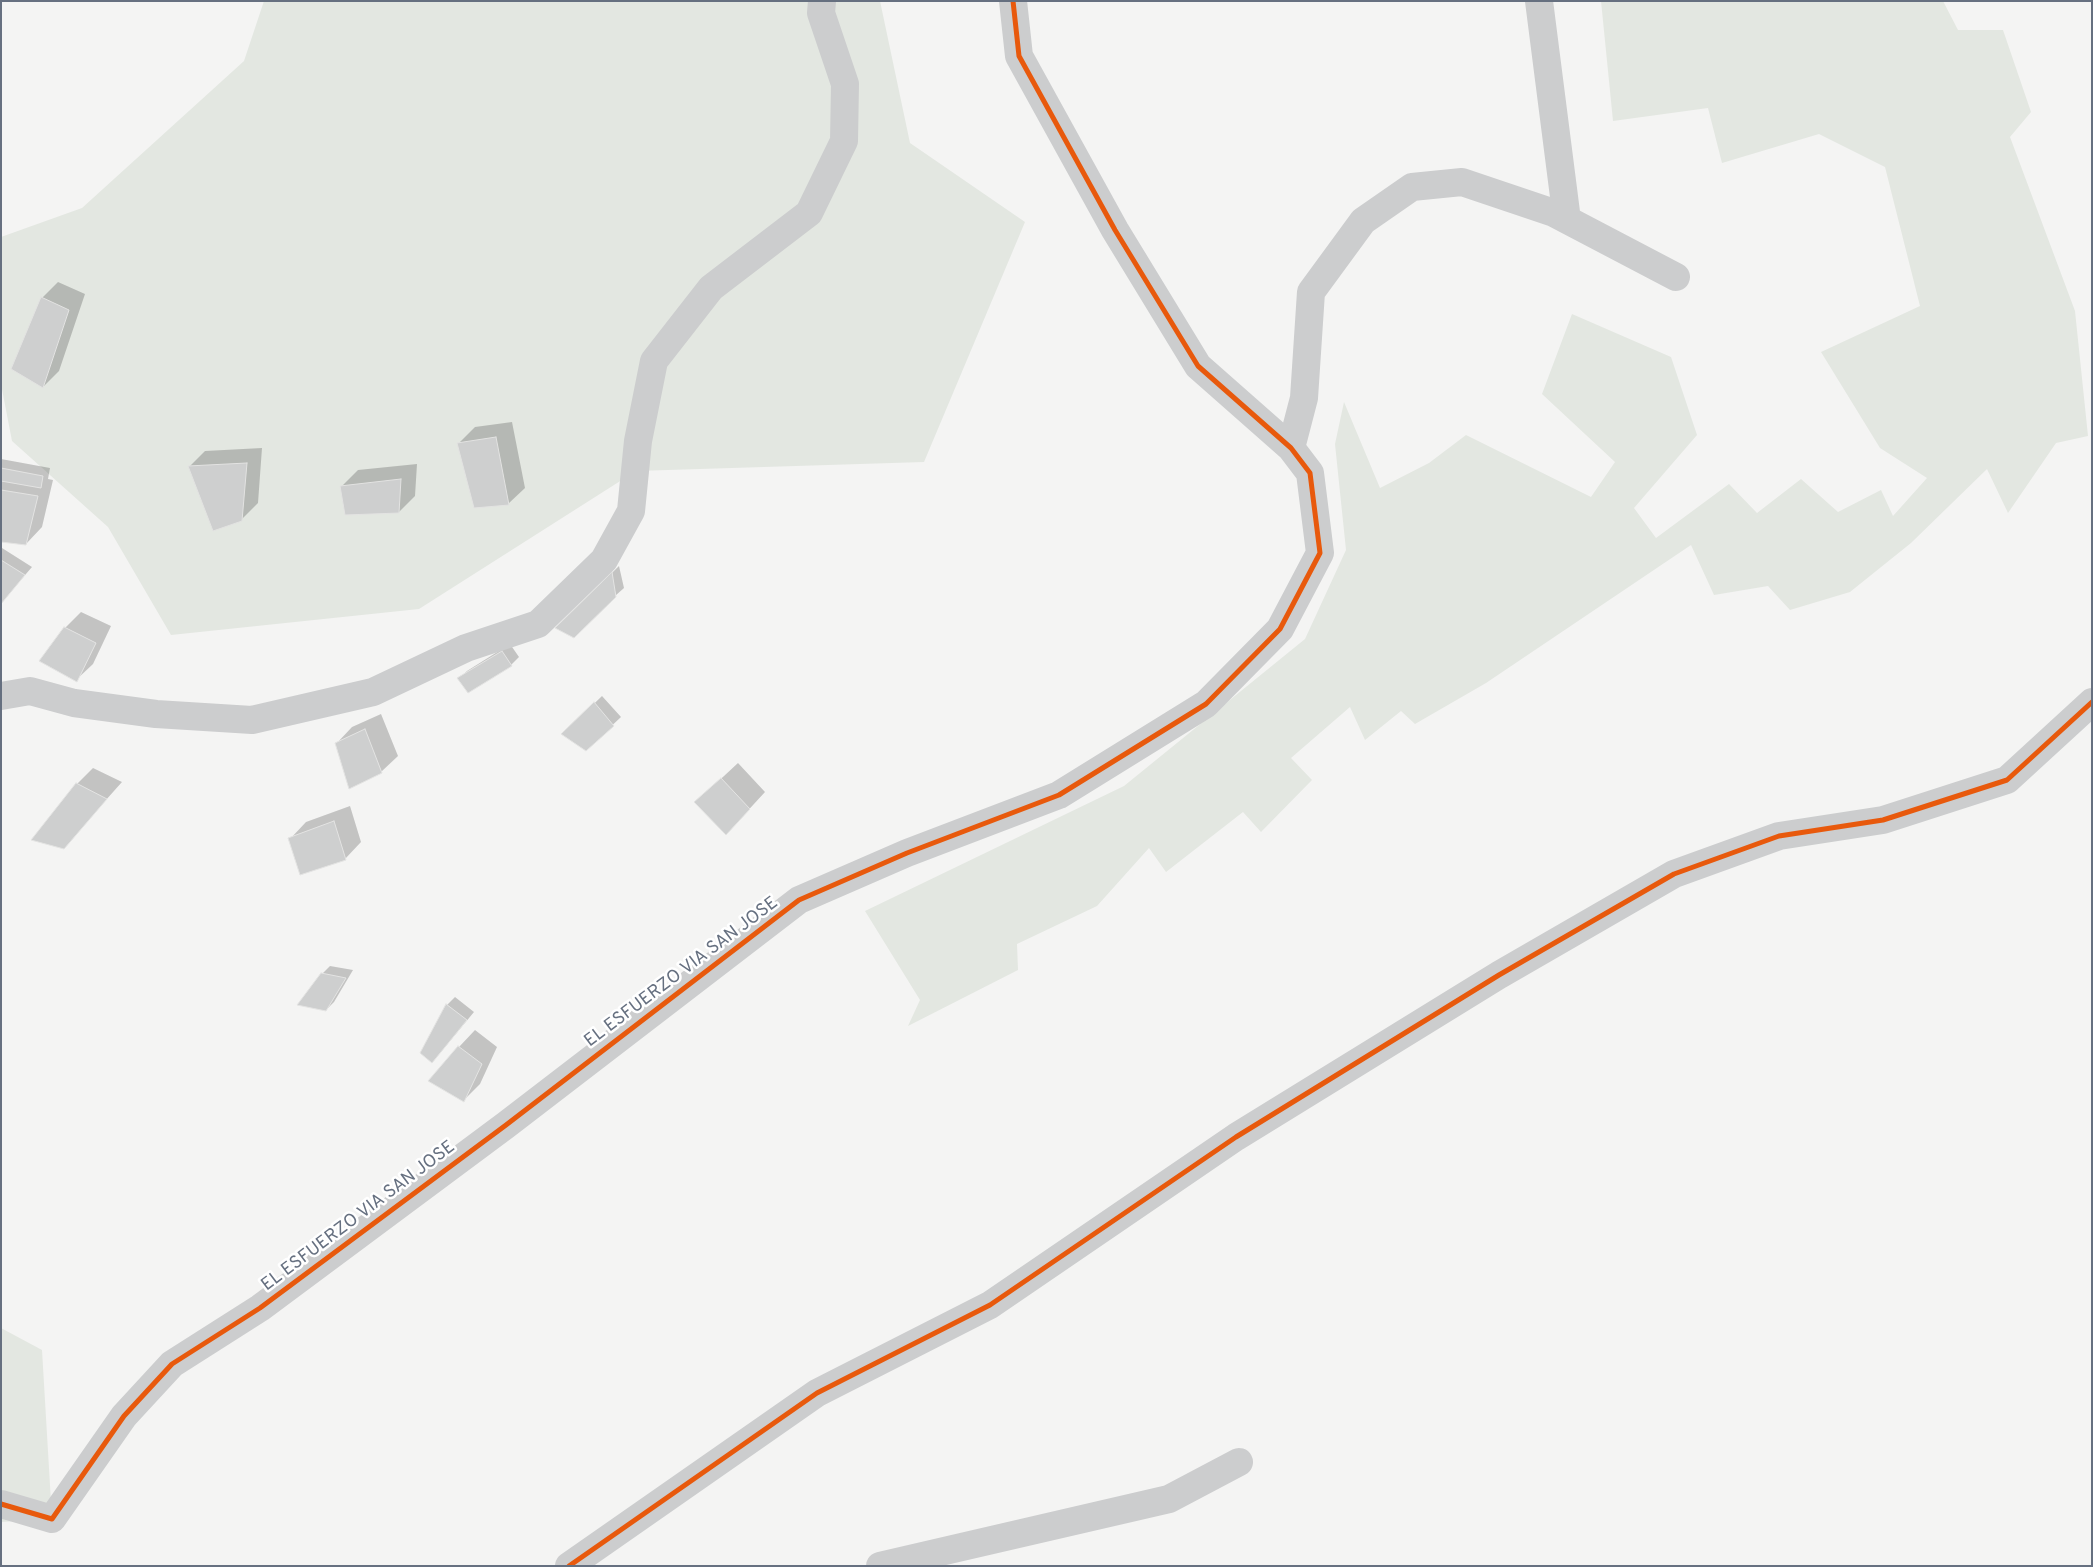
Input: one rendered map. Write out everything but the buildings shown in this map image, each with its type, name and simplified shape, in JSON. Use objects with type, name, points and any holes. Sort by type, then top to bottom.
[{"type":"street","points":[[1,696],[30,691],[74,703],[156,714],[252,720],[373,692],[466,648],[538,624],[604,560],[631,510],[638,441],[654,361],[711,288],[809,213],[844,141],[845,84],[821,14],[822,1]]},
{"type":"street","points":[[1013,1],[1019,56],[1114,230],[1193,358],[1198,366],[1291,448],[1304,398],[1311,292],[1363,221],[1412,187],[1462,182],[1554,213],[1676,277]]},
{"type":"street","points":[[1539,1],[1567,220]]},
{"type":"street","name":"EL ESFUERZO VIA SAN JOSE","points":[[1,1504],[52,1520],[124,1416],[172,1364],[260,1308],[506,1125],[799,900],[907,853],[1060,795],[1206,704],[1280,629],[1320,553],[1310,474],[1291,448]]},
{"type":"street","points":[[569,1566],[816,1393],[990,1305],[1236,1138],[1499,976],[1674,874],[1779,836],[1883,820],[2007,780],[2092,702]]},
{"type":"street","points":[[880,1566],[1169,1499],[1238,1462]]},
{"type":"shaded area","points":[[264,1],[880,1],[910,143],[1025,222],[924,462],[636,471],[419,609],[171,635],[108,527],[12,441],[1,384],[1,237],[82,208],[244,61]]},
{"type":"shaded area","points":[[1601,1],[1943,1],[1958,30],[2003,30],[2031,112],[2010,137],[2075,311],[2088,436],[2056,443],[2008,513],[1987,469],[1911,543],[1850,592],[1790,610],[1768,586],[1714,595],[1691,545],[1486,683],[1415,724],[1401,711],[1365,740],[1350,707],[1291,758],[1312,780],[1261,832],[1243,812],[1166,872],[1149,848],[1097,906],[1017,944],[1018,970],[908,1026],[920,1000],[865,911],[1124,786],[1305,639],[1346,550],[1335,444],[1344,402],[1380,488],[1429,463],[1466,435],[1591,497],[1615,462],[1542,394],[1572,314],[1671,357],[1697,435],[1634,508],[1656,538],[1729,484],[1757,513],[1801,479],[1838,512],[1881,490],[1893,516],[1927,478],[1880,448],[1821,352],[1920,306],[1885,167],[1819,134],[1722,163],[1708,108],[1613,121]]},
{"type":"shaded area","points":[[1,1328],[42,1350],[52,1519],[1,1522]]},
{"type":"cycle path","points":[[1,1504],[52,1519],[124,1416],[172,1364],[260,1308],[506,1125],[799,900],[907,853],[1059,795],[1206,704],[1280,629],[1320,553],[1310,473],[1291,448],[1198,366],[1115,230],[1019,56],[1013,1]]},
{"type":"cycle path","points":[[569,1566],[817,1393],[990,1305],[1236,1137],[1499,975],[1674,874],[1779,836],[1883,820],[2007,780],[2092,702]]}]
